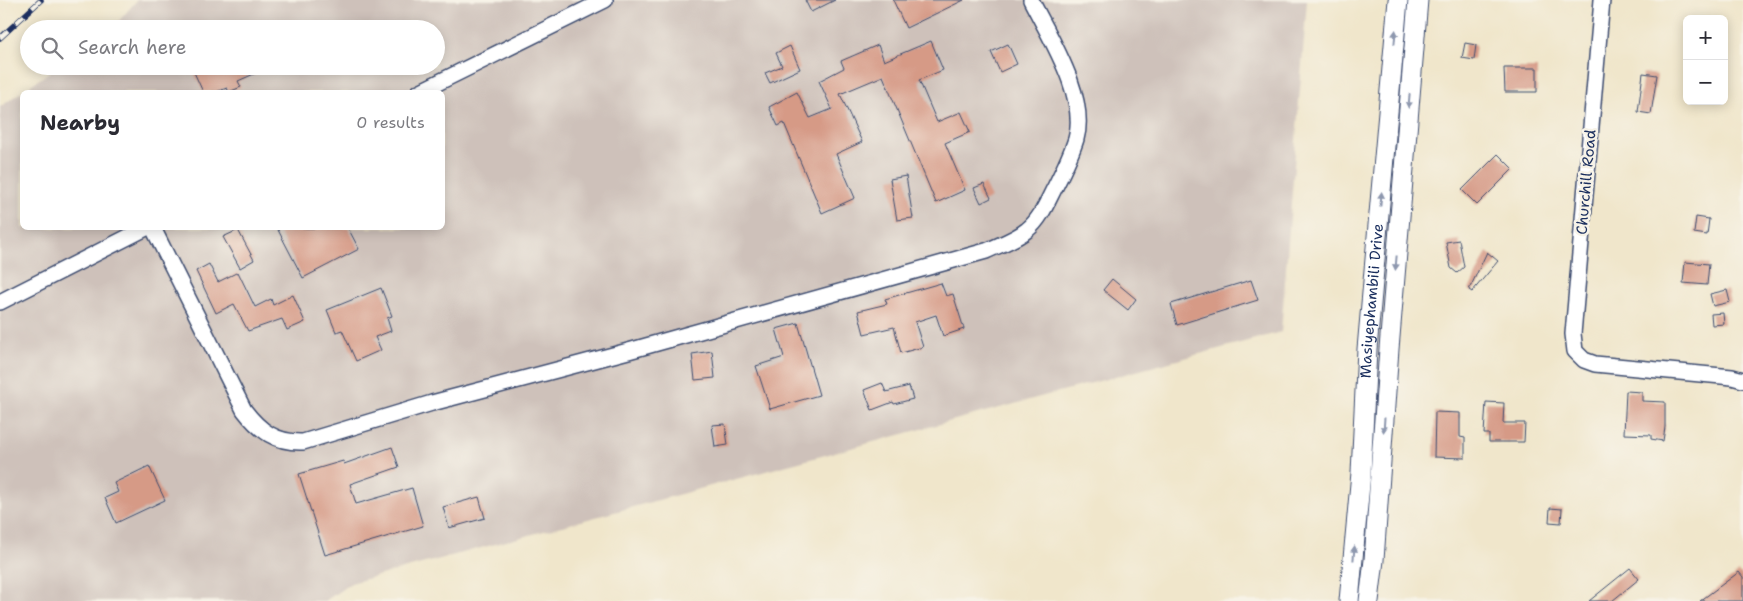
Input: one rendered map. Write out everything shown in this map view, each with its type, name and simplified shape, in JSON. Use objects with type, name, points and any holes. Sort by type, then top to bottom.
[{"type":"main road","name":"Masiyephambili Drive","points":[[1349,601],[1361,473],[1367,349],[1398,0]]},
{"type":"main road","name":"Masiyephambili Drive","points":[[1369,601],[1374,560],[1418,0]]},
{"type":"street","points":[[423,90],[605,0]]},
{"type":"street","points":[[154,230],[244,410],[255,425],[268,434],[290,442],[303,442],[432,403],[632,350],[986,251],[1028,230],[1040,215],[1055,186],[1076,139],[1079,116],[1069,77],[1031,0]]},
{"type":"street","name":"Churchill Road","points":[[1602,0],[1573,334],[1574,351],[1584,360],[1595,364],[1732,377],[1743,380]]},
{"type":"street","points":[[0,302],[142,230]]},
{"type":"shaded area","points":[[137,0],[1307,0],[1281,332],[351,583],[325,601],[0,601],[0,107],[20,93],[20,230],[445,230],[445,90],[24,90],[45,75],[445,75],[445,20],[120,20]]},
{"type":"building","points":[[805,0],[835,0],[811,12]]},
{"type":"building","points":[[893,0],[964,0],[906,28]]},
{"type":"building","points":[[931,41],[943,70],[919,80],[937,122],[961,112],[970,132],[945,143],[965,190],[936,203],[883,76],[840,94],[862,142],[836,154],[855,198],[822,213],[784,123],[778,126],[769,107],[797,92],[810,118],[832,109],[819,81],[844,68],[841,61],[878,45],[884,61]]},
{"type":"building","points":[[1465,43],[1476,45],[1474,60],[1462,58]]},
{"type":"building","points":[[1008,44],[1017,64],[1000,72],[991,52]]},
{"type":"building","points":[[790,46],[800,69],[770,83],[765,73],[782,66],[776,53]]},
{"type":"building","points":[[1504,68],[1537,68],[1537,92],[1505,92]]},
{"type":"building","points":[[1643,73],[1657,75],[1651,114],[1638,112]]},
{"type":"building","points":[[195,75],[252,75],[238,81],[241,87],[234,90],[228,90],[227,88],[222,90],[202,90]]},
{"type":"building","points":[[1498,154],[1513,169],[1477,205],[1462,190]]},
{"type":"building","points":[[906,176],[913,218],[897,220],[890,179]]},
{"type":"building","points":[[984,184],[991,198],[981,203],[974,188]]},
{"type":"building","points":[[1696,217],[1709,219],[1707,235],[1694,233]]},
{"type":"building","points":[[238,230],[254,260],[240,268],[223,237]]},
{"type":"building","points":[[278,230],[349,230],[359,249],[303,278]]},
{"type":"building","points":[[1459,240],[1464,267],[1457,273],[1451,268],[1446,242]]},
{"type":"building","points":[[1487,252],[1498,261],[1472,292],[1469,290]]},
{"type":"building","points":[[1685,262],[1709,264],[1707,285],[1683,283]]},
{"type":"building","points":[[209,264],[218,282],[238,272],[255,307],[271,299],[273,305],[293,295],[305,322],[287,330],[282,319],[248,331],[234,304],[216,313],[196,271]]},
{"type":"building","points":[[1112,279],[1136,299],[1128,310],[1103,290]]},
{"type":"building","points":[[1251,280],[1258,300],[1177,325],[1171,304]]},
{"type":"building","points":[[941,283],[946,296],[953,294],[964,329],[943,336],[936,315],[915,322],[923,347],[901,353],[894,327],[864,334],[858,311],[887,304],[885,299]]},
{"type":"building","points":[[381,288],[392,316],[387,318],[391,331],[375,337],[381,350],[356,361],[342,330],[336,332],[327,310]]},
{"type":"building","points":[[1727,290],[1730,302],[1713,306],[1710,294]]},
{"type":"building","points":[[1723,313],[1724,324],[1712,325],[1711,314]]},
{"type":"building","points":[[798,323],[819,395],[770,409],[756,366],[784,357],[776,329]]},
{"type":"building","points":[[712,351],[715,378],[695,380],[692,354]]},
{"type":"building","points":[[882,383],[886,392],[909,386],[913,399],[894,404],[893,402],[872,410],[864,390]]},
{"type":"building","points":[[1626,391],[1642,392],[1642,401],[1665,402],[1663,441],[1651,439],[1651,435],[1624,434]]},
{"type":"building","points":[[1486,402],[1504,403],[1503,423],[1525,423],[1524,442],[1489,442],[1489,434],[1484,434]]},
{"type":"building","points":[[1435,412],[1460,413],[1460,437],[1465,438],[1465,458],[1434,457]]},
{"type":"building","points":[[725,424],[728,445],[715,447],[712,425]]},
{"type":"building","points":[[392,447],[399,467],[350,484],[356,504],[412,488],[423,526],[325,555],[299,474],[343,461],[344,464]]},
{"type":"building","points":[[149,466],[165,500],[116,523],[105,498],[118,492],[114,483]]},
{"type":"building","points":[[479,497],[485,518],[449,528],[443,507]]},
{"type":"building","points":[[1550,508],[1562,509],[1561,523],[1549,522]]},
{"type":"building","points":[[1630,568],[1639,579],[1612,601],[1589,601]]},
{"type":"building","points":[[1739,572],[1743,577],[1743,601],[1700,601]]},
{"type":"railway","points":[[0,38],[41,0]]}]
